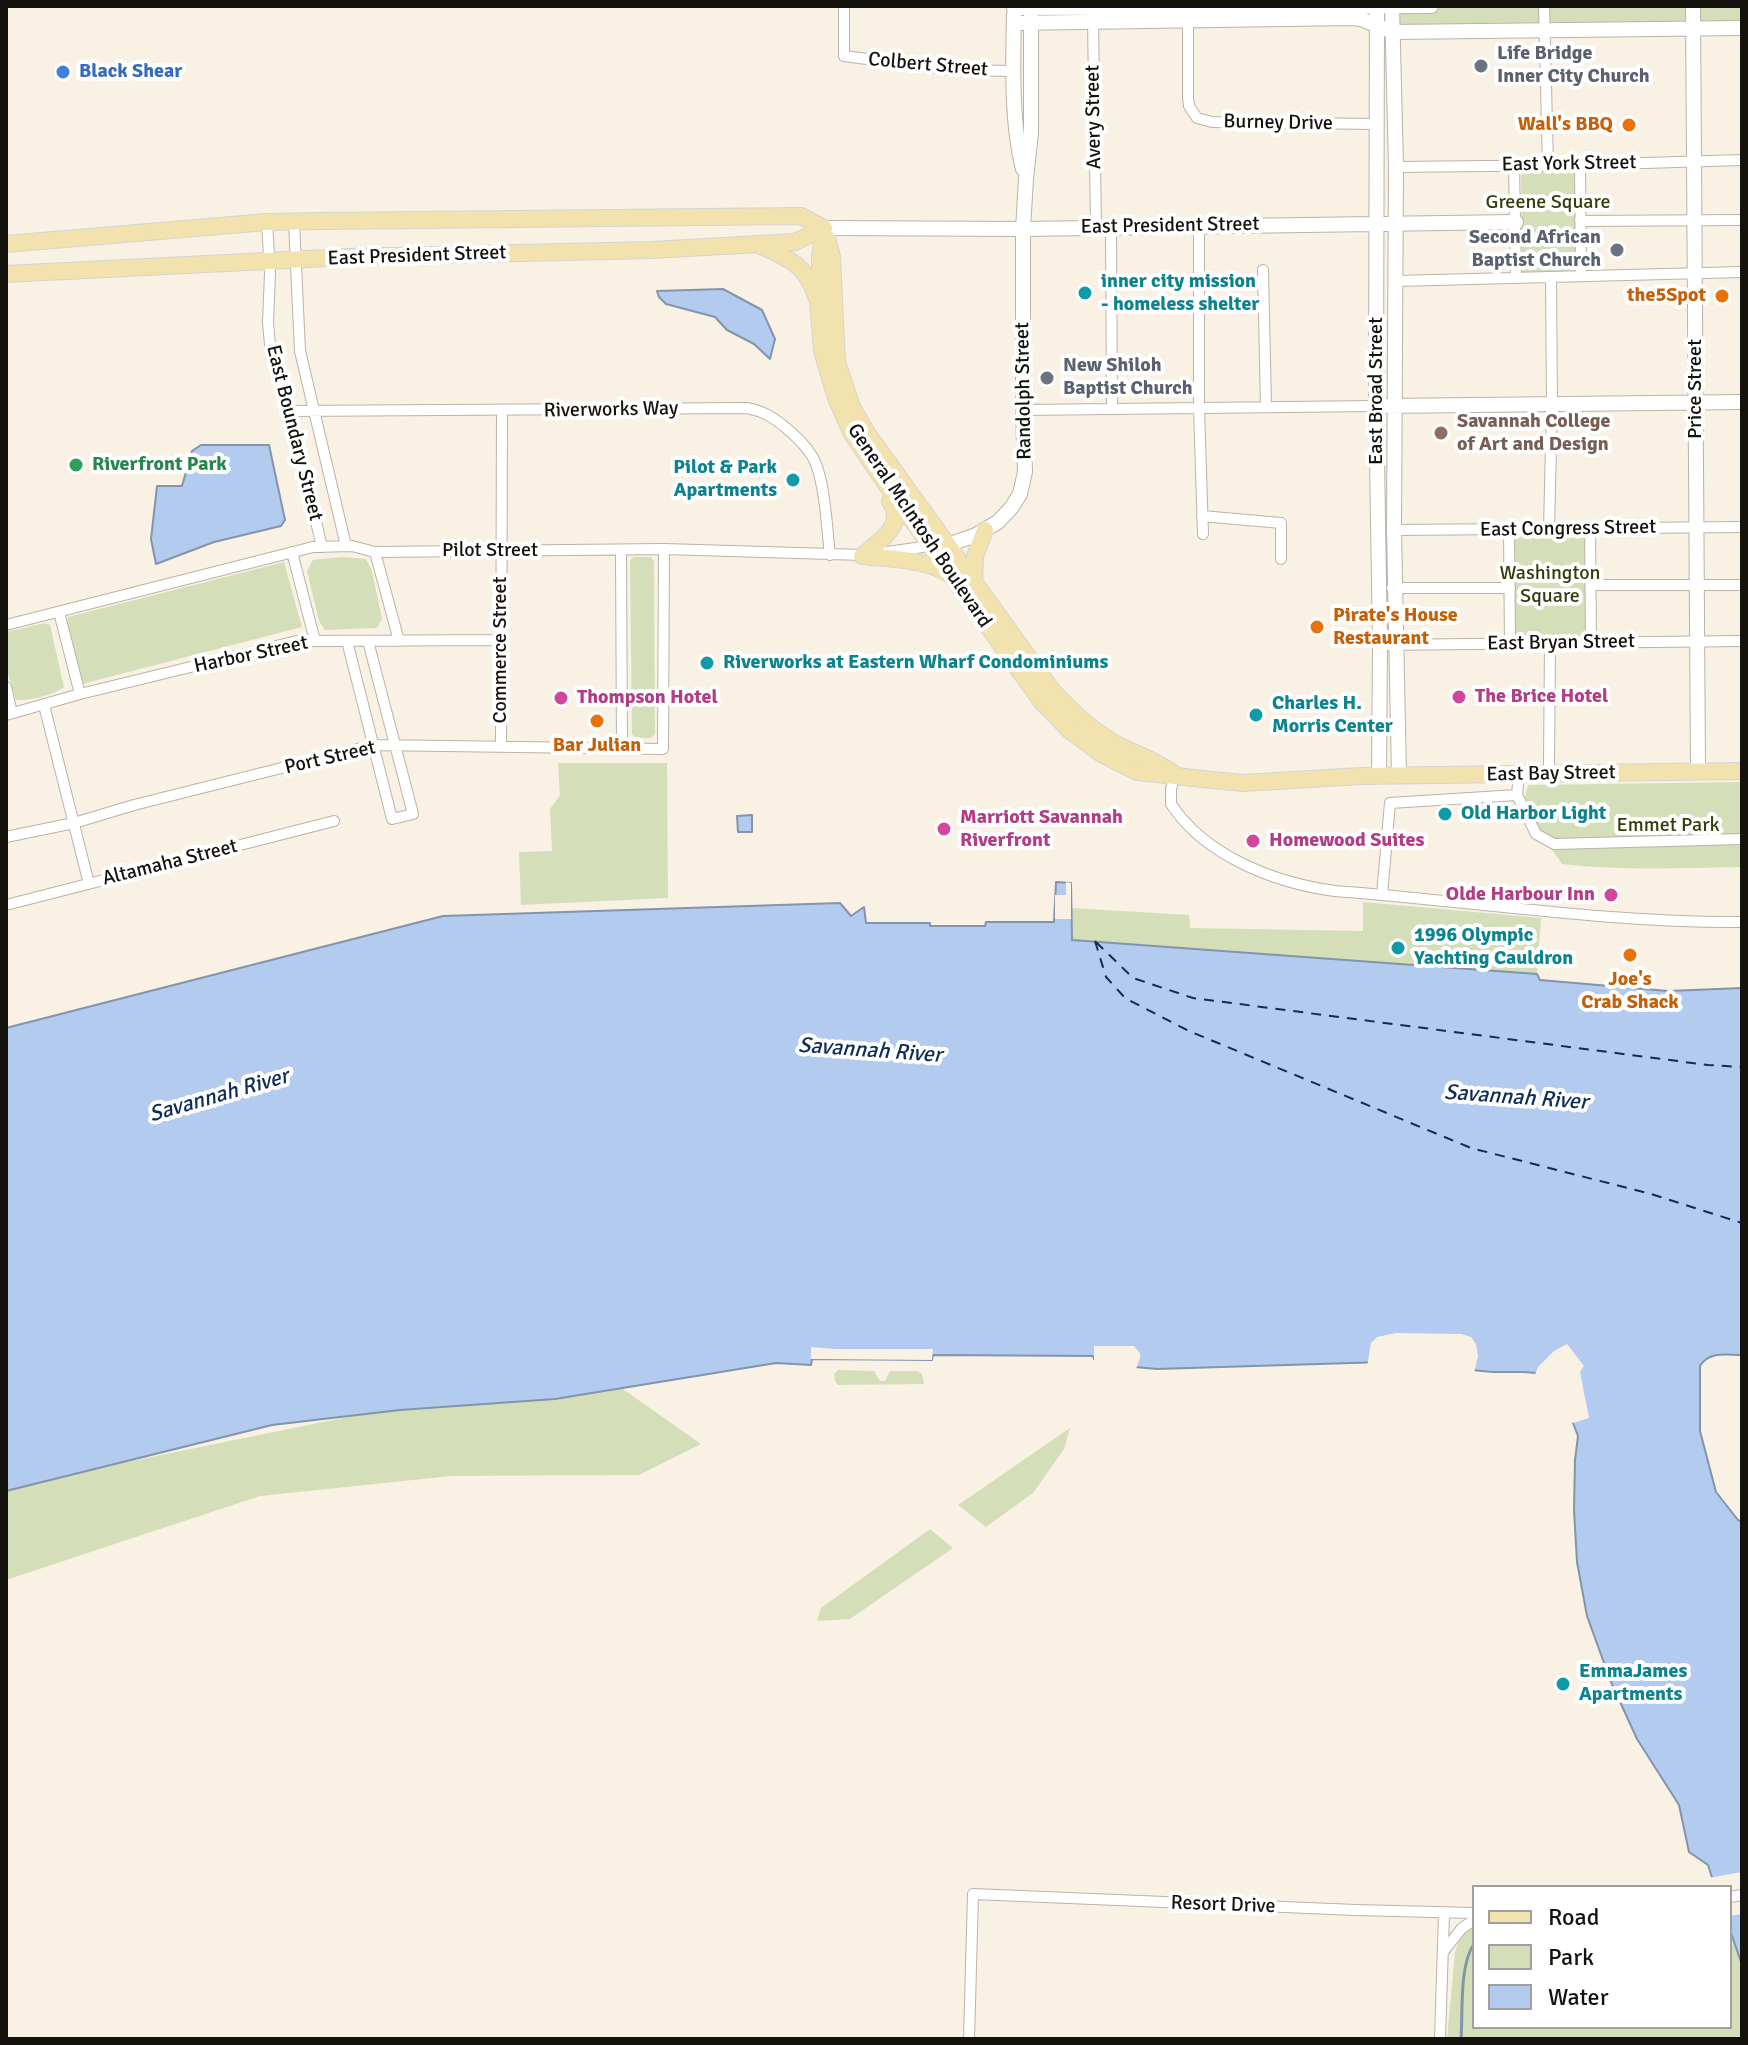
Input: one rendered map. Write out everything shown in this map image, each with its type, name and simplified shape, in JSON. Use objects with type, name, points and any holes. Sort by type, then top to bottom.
[{"type":"main road","name":"East Broad Street","points":[[1377,6],[1379,776]]},
{"type":"main road","name":"East Broad Street","points":[[1392,6],[1396,167],[1394,530],[1399,776]]},
{"type":"main road","points":[[1188,14],[1217,7],[1431,6]]},
{"type":"main road","name":"Price Street","points":[[1693,6],[1698,771]]},
{"type":"main road","points":[[1014,12],[1351,18],[1393,32],[1742,28]]},
{"type":"main road","name":"Randolph Street","points":[[1014,12],[1013,71],[1017,137],[1026,179]]},
{"type":"main road","name":"Randolph Street","points":[[938,545],[976,535],[998,522],[1020,494],[1025,472],[1023,229],[1031,133],[1031,12]]},
{"type":"main road","name":"East President Street","points":[[6,244],[267,222],[801,216],[824,228]]},
{"type":"main road","name":"East President Street","points":[[6,274],[795,242],[824,228],[1023,229],[1516,222]]},
{"type":"main road","name":"General McIntosh Boulevard","points":[[824,228],[818,301],[822,351],[836,398],[852,434],[879,474],[938,545],[974,581],[1052,690],[1079,719],[1119,746],[1159,762],[1175,775]]},
{"type":"main road","name":"General McIntosh Boulevard","points":[[824,228],[832,257],[837,362],[852,407],[938,545],[951,575],[1041,701],[1069,730],[1100,753],[1138,772],[1243,783],[1361,776]]},
{"type":"main road","points":[[756,244],[790,259],[800,267],[812,284],[818,301]]},
{"type":"main road","points":[[1376,406],[1742,402]]},
{"type":"main road","points":[[852,434],[865,466],[895,509],[896,518],[887,535],[862,556]]},
{"type":"main road","points":[[974,581],[975,556],[985,530]]},
{"type":"main road","points":[[862,556],[940,567],[951,575]]},
{"type":"main road","name":"East Bay Street","points":[[1361,776],[1742,771]]},
{"type":"street","name":"Colbert Street","points":[[844,6],[844,56],[951,70],[1013,71]]},
{"type":"street","points":[[1544,6],[1548,165]]},
{"type":"street","name":"Avery Street","points":[[1093,12],[1112,409]]},
{"type":"street","name":"Burney Drive","points":[[1188,14],[1188,98],[1197,118],[1212,122],[1377,124]]},
{"type":"street","name":"East York Street","points":[[1396,167],[1742,160]]},
{"type":"street","points":[[1514,165],[1516,278]]},
{"type":"street","points":[[1580,165],[1581,276]]},
{"type":"street","points":[[1580,221],[1742,220]]},
{"type":"street","name":"East Boundary Street","points":[[267,222],[271,355],[290,411],[322,547]]},
{"type":"street","name":"East Boundary Street","points":[[294,222],[298,336],[312,410],[346,546]]},
{"type":"street","points":[[1199,226],[1203,534]]},
{"type":"street","points":[[1263,270],[1266,407]]},
{"type":"street","points":[[1396,281],[1742,272]]},
{"type":"street","points":[[1549,529],[1551,277]]},
{"type":"street","points":[[1023,410],[1376,406]]},
{"type":"street","name":"Riverworks Way","points":[[290,411],[747,408],[762,411],[798,438],[813,458],[819,473],[830,555]]},
{"type":"street","name":"Commerce Street","points":[[501,746],[502,411]]},
{"type":"street","points":[[1202,516],[1281,523],[1281,559]]},
{"type":"street","name":"East Congress Street","points":[[1394,530],[1742,527]]},
{"type":"street","points":[[1590,529],[1591,643]]},
{"type":"street","points":[[1509,530],[1510,644]]},
{"type":"street","name":"Pilot Street","points":[[6,625],[322,547],[346,546],[375,552],[664,549],[862,556],[938,545]]},
{"type":"street","name":"Port Street","points":[[6,837],[74,823],[373,745],[663,749],[664,549]]},
{"type":"street","points":[[621,550],[622,748]]},
{"type":"street","points":[[292,552],[315,641]]},
{"type":"street","points":[[375,552],[399,641]]},
{"type":"street","points":[[1591,585],[1742,585]]},
{"type":"street","points":[[1379,588],[1510,588]]},
{"type":"street","points":[[59,612],[80,694]]},
{"type":"street","name":"Harbor Street","points":[[9,714],[297,641],[502,640]]},
{"type":"street","points":[[347,641],[392,819],[413,814],[368,641]]},
{"type":"street","name":"East Bryan Street","points":[[1380,645],[1742,641]]},
{"type":"street","points":[[1550,644],[1551,774]]},
{"type":"street","points":[[6,687],[9,714]]},
{"type":"street","points":[[44,705],[89,884]]},
{"type":"street","points":[[1519,774],[1517,795],[1536,834],[1554,844],[1742,839]]},
{"type":"street","points":[[1175,775],[1170,799],[1174,809],[1195,831],[1234,859],[1264,874],[1298,885],[1624,919],[1742,922]]},
{"type":"street","points":[[1382,895],[1390,803],[1517,795]]},
{"type":"street","name":"Altamaha Street","points":[[6,905],[334,821]]},
{"type":"street","name":"Resort Drive","points":[[969,2039],[973,1894],[1472,1913]]},
{"type":"street","points":[[1440,2039],[1444,1913]]},
{"type":"street","points":[[1442,1954],[1462,1928],[1472,1921]]},
{"type":"green space","points":[[1398,6],[1742,6],[1742,30],[1400,36]]},
{"type":"green space","name":"Greene Square","points":[[1575,169],[1576,271],[1522,272],[1521,170]]},
{"type":"green space","name":"Washington Square","points":[[1586,533],[1586,637],[1515,638],[1514,534]]},
{"type":"green space","points":[[341,557],[366,559],[372,571],[382,619],[377,628],[325,630],[319,621],[307,571],[313,560]]},
{"type":"green space","points":[[634,557],[651,557],[654,561],[655,734],[651,738],[636,738],[632,734],[630,560]]},
{"type":"green space","points":[[284,562],[302,627],[82,684],[67,626],[68,617]]},
{"type":"green space","points":[[45,623],[50,625],[64,687],[41,697],[16,700],[6,667],[6,632]]},
{"type":"green space","points":[[558,763],[667,763],[668,898],[521,905],[519,852],[552,851],[550,809],[560,795]]},
{"type":"green space","name":"Emmet Park","points":[[1742,782],[1742,867],[1629,868],[1562,864],[1537,828],[1525,799],[1528,785]]},
{"type":"green space","points":[[1363,902],[1541,918],[1537,974],[1071,940],[1072,908],[1189,915],[1190,928],[1363,931]]},
{"type":"green space","points":[[838,1370],[874,1371],[880,1381],[885,1381],[890,1371],[918,1371],[924,1384],[838,1385],[834,1374]]},
{"type":"green space","points":[[610,1380],[701,1444],[639,1475],[451,1476],[260,1496],[6,1580],[6,1491],[122,1463],[357,1415]]},
{"type":"green space","points":[[1070,1428],[1064,1449],[1033,1493],[986,1527],[958,1505]]},
{"type":"green space","points":[[930,1529],[953,1548],[850,1619],[817,1621],[821,1608]]},
{"type":"green space","points":[[1742,1913],[1742,2039],[1447,2039],[1455,1953],[1462,1938],[1472,1928],[1472,2029],[1732,2029],[1732,1914]]},
{"type":"water","points":[[723,289],[762,310],[775,339],[770,359],[754,344],[727,330],[715,317],[666,304],[657,291]]},
{"type":"water","points":[[201,445],[269,445],[285,520],[281,526],[214,542],[156,564],[151,539],[157,486],[182,486],[192,451]]},
{"type":"water","points":[[752,815],[752,832],[738,832],[737,816]]},
{"type":"water","name":"Savannah River","points":[[1056,882],[1071,883],[1072,940],[1537,974],[1540,980],[1668,991],[1742,988],[1742,1355],[1713,1356],[1700,1366],[1700,1431],[1716,1492],[1742,1522],[1742,1965],[1732,1936],[1732,1885],[1714,1885],[1708,1865],[1689,1852],[1679,1805],[1637,1739],[1611,1682],[1587,1616],[1577,1562],[1574,1510],[1578,1436],[1573,1423],[1580,1414],[1559,1375],[1384,1362],[1157,1369],[1113,1365],[1093,1356],[933,1355],[932,1360],[812,1359],[811,1365],[776,1363],[555,1399],[400,1410],[272,1425],[6,1491],[6,1028],[443,916],[840,903],[851,916],[864,907],[866,923],[985,926],[986,922],[1054,922]]},
{"type":"pier","points":[[1066,882],[1071,883],[1071,919],[1055,919],[1055,895],[1066,895]]},
{"type":"pier","points":[[1396,1333],[1461,1334],[1471,1337],[1478,1356],[1474,1373],[1367,1367],[1371,1343],[1377,1337]]},
{"type":"pier","points":[[1567,1344],[1584,1366],[1580,1372],[1589,1418],[1573,1423],[1570,1420],[1576,1413],[1557,1379],[1534,1377],[1538,1367],[1554,1351]]},
{"type":"pier","points":[[1094,1346],[1134,1346],[1140,1353],[1136,1369],[1113,1369],[1094,1363]]},
{"type":"pier","points":[[811,1347],[933,1349],[932,1360],[811,1359]]},
{"type":"pier","points":[[1742,1872],[1742,1914],[1732,1916],[1732,1885],[1710,1885],[1708,1878]]},
{"type":"waterway","points":[[1461,2039],[1464,1976],[1472,1948]]},
{"type":"ferry route","points":[[1095,941],[1106,977],[1125,998],[1189,1031],[1471,1148],[1651,1194],[1742,1223]]},
{"type":"ferry route","points":[[1096,942],[1133,978],[1193,998],[1742,1067]]},
{"type":"place","name":"Life Bridge Inner City Church","points":[[1481,66]]},
{"type":"place","name":"Black Shear","points":[[63,72]]},
{"type":"place","name":"Wall's BBQ","points":[[1629,125]]},
{"type":"place","name":"Second African Baptist Church","points":[[1617,250]]},
{"type":"place","name":"inner city mission - homeless shelter","points":[[1085,293]]},
{"type":"place","name":"the5Spot","points":[[1722,296]]},
{"type":"place","name":"New Shiloh Baptist Church","points":[[1047,378]]},
{"type":"place","name":"Savannah College of Art and Design","points":[[1441,433]]},
{"type":"place","name":"Riverfront Park","points":[[76,465]]},
{"type":"place","name":"Pilot & Park Apartments","points":[[793,480]]},
{"type":"place","name":"Pirate's House Restaurant","points":[[1317,627]]},
{"type":"place","name":"Riverworks at Eastern Wharf Condominiums","points":[[707,663]]},
{"type":"place","name":"The Brice Hotel","points":[[1459,697]]},
{"type":"place","name":"Thompson Hotel","points":[[561,698]]},
{"type":"place","name":"Charles H. Morris Center","points":[[1256,715]]},
{"type":"place","name":"Bar Julian","points":[[597,721]]},
{"type":"place","name":"Old Harbor Light","points":[[1445,814]]},
{"type":"place","name":"Marriott Savannah Riverfront","points":[[944,829]]},
{"type":"place","name":"Homewood Suites","points":[[1253,841]]},
{"type":"place","name":"Olde Harbour Inn","points":[[1611,895]]},
{"type":"place","name":"1996 Olympic Yachting Cauldron","points":[[1398,948]]},
{"type":"place","name":"Joe's Crab Shack","points":[[1630,955]]},
{"type":"place","name":"EmmaJames Apartments","points":[[1563,1684]]}]
